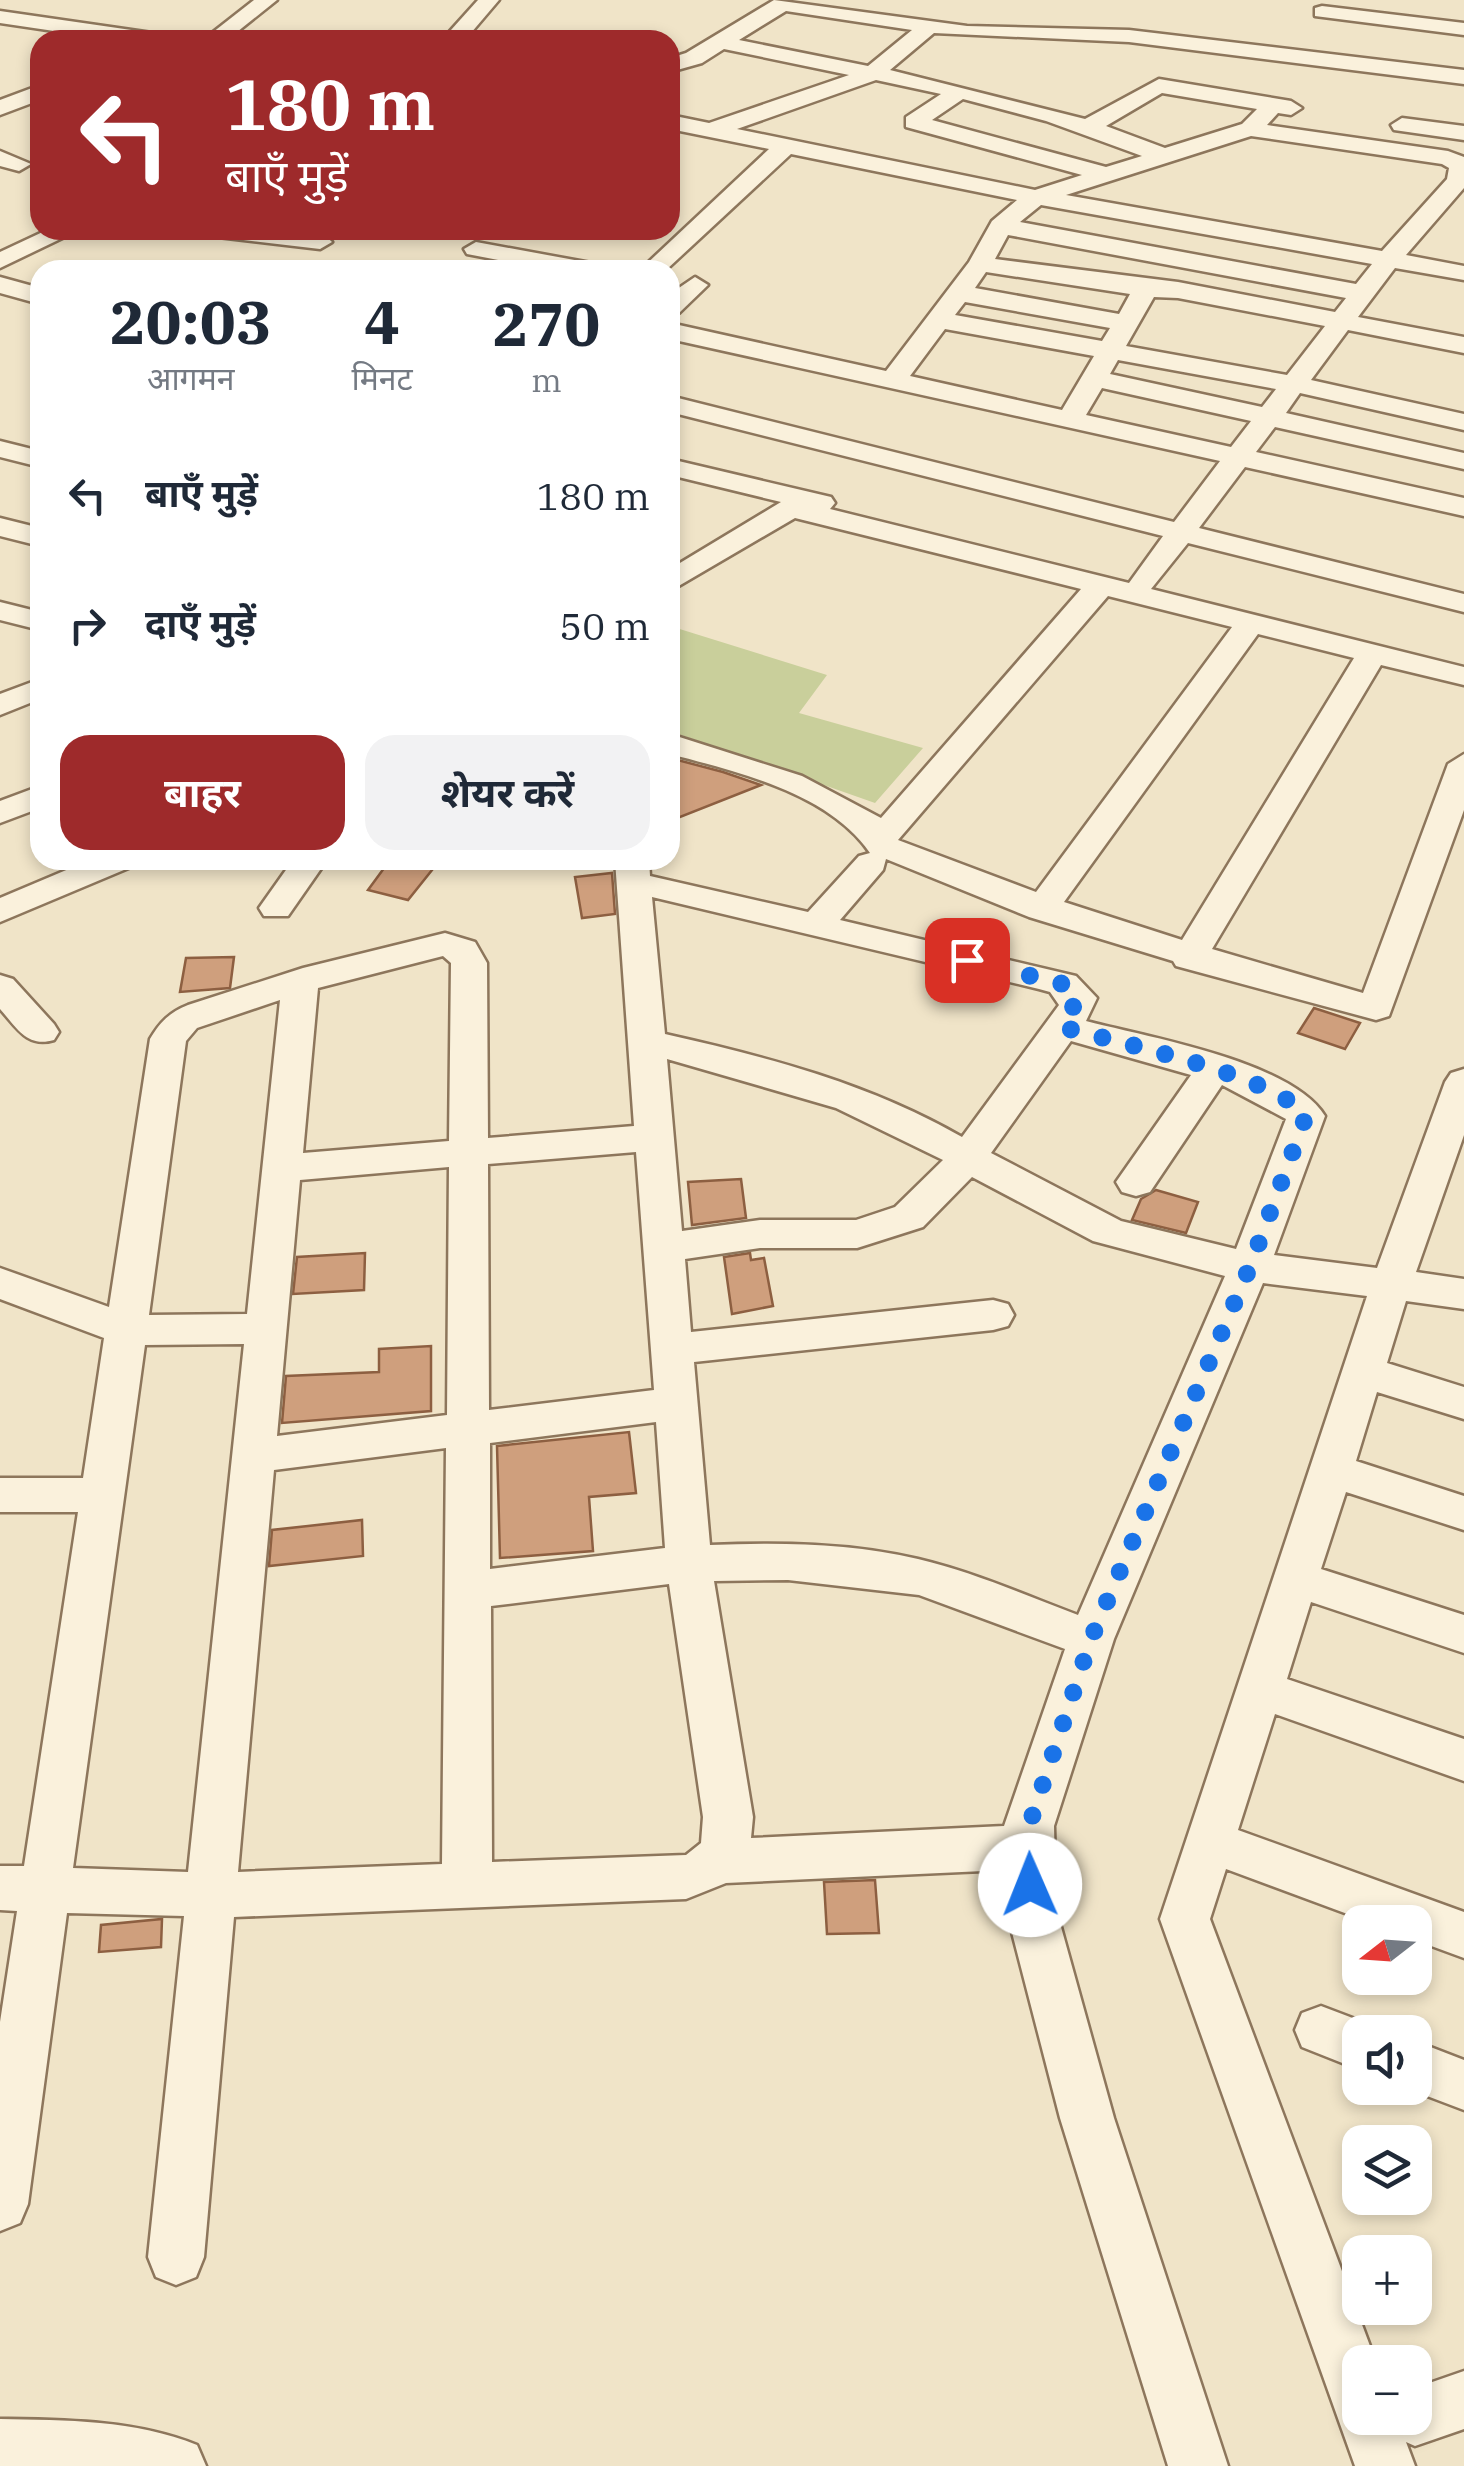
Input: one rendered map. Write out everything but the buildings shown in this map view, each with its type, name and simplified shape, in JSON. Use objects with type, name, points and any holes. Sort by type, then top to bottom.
[{"type":"street","points":[[227,30],[267,0]]},
{"type":"street","points":[[462,30],[489,0]]},
{"type":"street","points":[[680,63],[786,2],[929,27],[999,34],[1129,36],[1464,77]]},
{"type":"street","points":[[0,17],[90,30]]},
{"type":"street","points":[[1426,48],[1318,22],[1464,29]]},
{"type":"street","points":[[710,130],[870,75],[929,27]]},
{"type":"street","points":[[720,42],[1092,125],[1161,155]]},
{"type":"street","points":[[0,82],[30,87]]},
{"type":"street","points":[[1092,125],[1158,86],[1309,111]]},
{"type":"street","points":[[0,108],[30,94]]},
{"type":"street","points":[[957,94],[915,117],[914,122],[1102,173]]},
{"type":"street","points":[[1250,128],[1273,105]]},
{"type":"street","points":[[1382,122],[1464,132]]},
{"type":"street","points":[[680,124],[790,143],[1036,197],[1464,273]]},
{"type":"street","points":[[894,380],[960,293],[1001,226],[1036,197],[1250,128],[1457,161],[1462,165],[1458,180],[1435,220],[1408,238],[1388,260],[1143,582]]},
{"type":"street","points":[[663,260],[790,143]]},
{"type":"street","points":[[1131,213],[1170,194]]},
{"type":"street","points":[[1001,226],[1362,293]]},
{"type":"street","points":[[1372,231],[1408,238]]},
{"type":"street","points":[[5,255],[43,240]]},
{"type":"street","points":[[476,249],[536,260]]},
{"type":"street","points":[[980,264],[1146,290],[1178,290],[1464,345]]},
{"type":"street","points":[[0,285],[30,293]]},
{"type":"street","points":[[680,298],[694,285]]},
{"type":"street","points":[[1070,419],[1146,290]]},
{"type":"street","points":[[960,293],[1127,322]]},
{"type":"street","points":[[940,320],[1294,384],[1464,422]]},
{"type":"street","points":[[680,336],[1464,507]]},
{"type":"street","points":[[1094,378],[1464,462]]},
{"type":"street","points":[[680,406],[1464,603]]},
{"type":"street","points":[[0,449],[30,457]]},
{"type":"street","points":[[0,478],[30,460]]},
{"type":"street","points":[[680,469],[1143,582],[1464,667]]},
{"type":"street","points":[[680,576],[791,508],[1464,676]]},
{"type":"street","points":[[815,926],[1101,585]]},
{"type":"street","points":[[0,611],[30,618]]},
{"type":"street","points":[[1041,909],[1251,622]]},
{"type":"street","points":[[1189,958],[1373,652]]},
{"type":"street","points":[[0,704],[30,692]]},
{"type":"street","points":[[680,748],[840,804],[862,816],[877,850]]},
{"type":"street","points":[[877,850],[882,846],[1041,909],[1189,958],[1376,1008],[1464,764]]},
{"type":"street","points":[[0,812],[30,800]]},
{"type":"street","points":[[0,910],[95,870]]},
{"type":"street","points":[[276,908],[303,870]]},
{"type":"street","points":[[664,1248],[760,1234],[826,1236],[873,1231],[909,1216],[966,1160],[1062,1027],[1078,998],[1063,984],[815,926],[634,871],[689,1564],[728,1816],[728,1840],[718,1861]]},
{"type":"street","points":[[0,2204],[22,1889],[102,1494],[172,1030],[202,1013],[436,945],[462,950],[470,963],[467,1884]]},
{"type":"street","points":[[176,2257],[300,982]]},
{"type":"street","points":[[0,986],[41,1032]]},
{"type":"street","points":[[1062,1027],[1214,1071],[1285,1098],[1306,1116],[1251,1264],[1091,1639],[1043,1773],[1028,1847],[1031,1910],[1087,2118],[1191,2465]]},
{"type":"street","points":[[648,1042],[812,1084],[916,1128],[966,1160],[1106,1231],[1162,1247],[1251,1264],[1464,1294]]},
{"type":"street","points":[[1136,1182],[1214,1071]]},
{"type":"street","points":[[1353,2345],[1185,1919],[1392,1282],[1464,1082]]},
{"type":"street","points":[[282,1168],[656,1137]]},
{"type":"street","points":[[0,1284],[126,1330],[266,1329]]},
{"type":"street","points":[[672,1349],[993,1314]]},
{"type":"street","points":[[1363,1372],[1464,1402]]},
{"type":"street","points":[[254,1456],[676,1403]]},
{"type":"street","points":[[1331,1470],[1464,1512]]},
{"type":"street","points":[[0,1494],[102,1494]]},
{"type":"street","points":[[467,1590],[689,1564],[802,1565],[895,1572],[1091,1639]]},
{"type":"street","points":[[1296,1579],[1464,1634]]},
{"type":"street","points":[[1260,1689],[1464,1760]]},
{"type":"street","points":[[1210,1842],[1464,1935]]},
{"type":"street","points":[[22,1889],[211,1895],[686,1877],[718,1861],[1028,1847]]},
{"type":"street","points":[[1432,2073],[1464,2085]]},
{"type":"street","points":[[1432,2410],[1464,2400]]},
{"type":"street","points":[[0,2449],[176,2466]]},
{"type":"green space","points":[[680,629],[827,675],[799,713],[923,748],[875,803],[680,735]]},
{"type":"route","points":[[967,960],[1047,978],[1074,991],[1077,1007],[1062,1027],[1247,1081],[1285,1098],[1306,1116],[1251,1264],[1091,1639],[1043,1773],[1029,1826],[1030,1885]]}]
